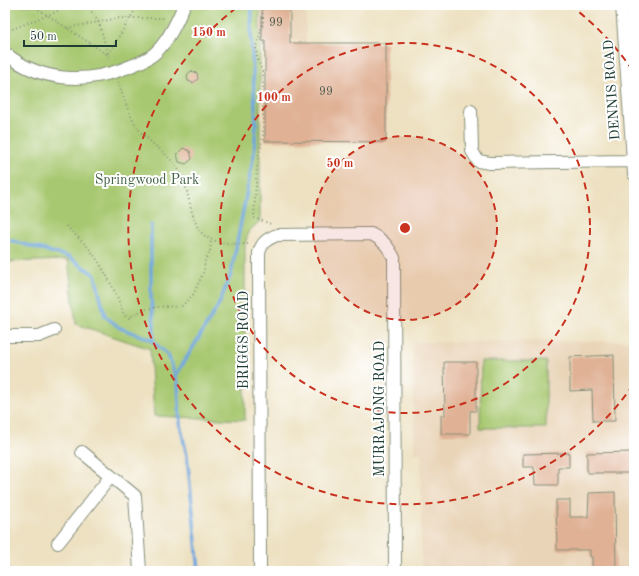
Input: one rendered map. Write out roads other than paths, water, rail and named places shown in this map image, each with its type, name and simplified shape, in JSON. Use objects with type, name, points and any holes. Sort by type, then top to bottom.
[{"type":"street","points":[[5,53],[14,60],[28,67],[45,74],[68,79],[88,78],[114,73],[140,63],[154,54],[166,39],[179,18],[184,5]]},
{"type":"street","name":"DENNIS ROAD","points":[[622,5],[630,52],[632,161],[634,174]]},
{"type":"street","points":[[472,111],[472,151],[478,161],[490,163],[632,161]]},
{"type":"street","name":"BRIGGS ROAD","points":[[260,571],[258,253],[261,245],[266,239],[277,235],[371,234],[382,240],[389,247]]},
{"type":"street","name":"MURRAJONG ROAD","points":[[389,247],[394,258],[396,571]]},
{"type":"street","points":[[5,336],[39,336],[54,330]]},
{"type":"street","points":[[82,452],[135,496],[140,571]]},
{"type":"street","points":[[58,543],[111,476]]},
{"type":"waterway","points":[[175,377],[218,306],[231,274],[254,154],[256,125],[251,36],[252,5]]},
{"type":"waterway","points":[[151,225],[151,299],[154,325],[153,341]]},
{"type":"waterway","points":[[5,237],[9,240],[69,257],[95,275],[105,316],[120,328],[150,339],[168,355],[178,383],[180,424],[187,456],[199,571]]},
{"type":"park label","name":"Springwood Park","points":[[147,180]]}]
